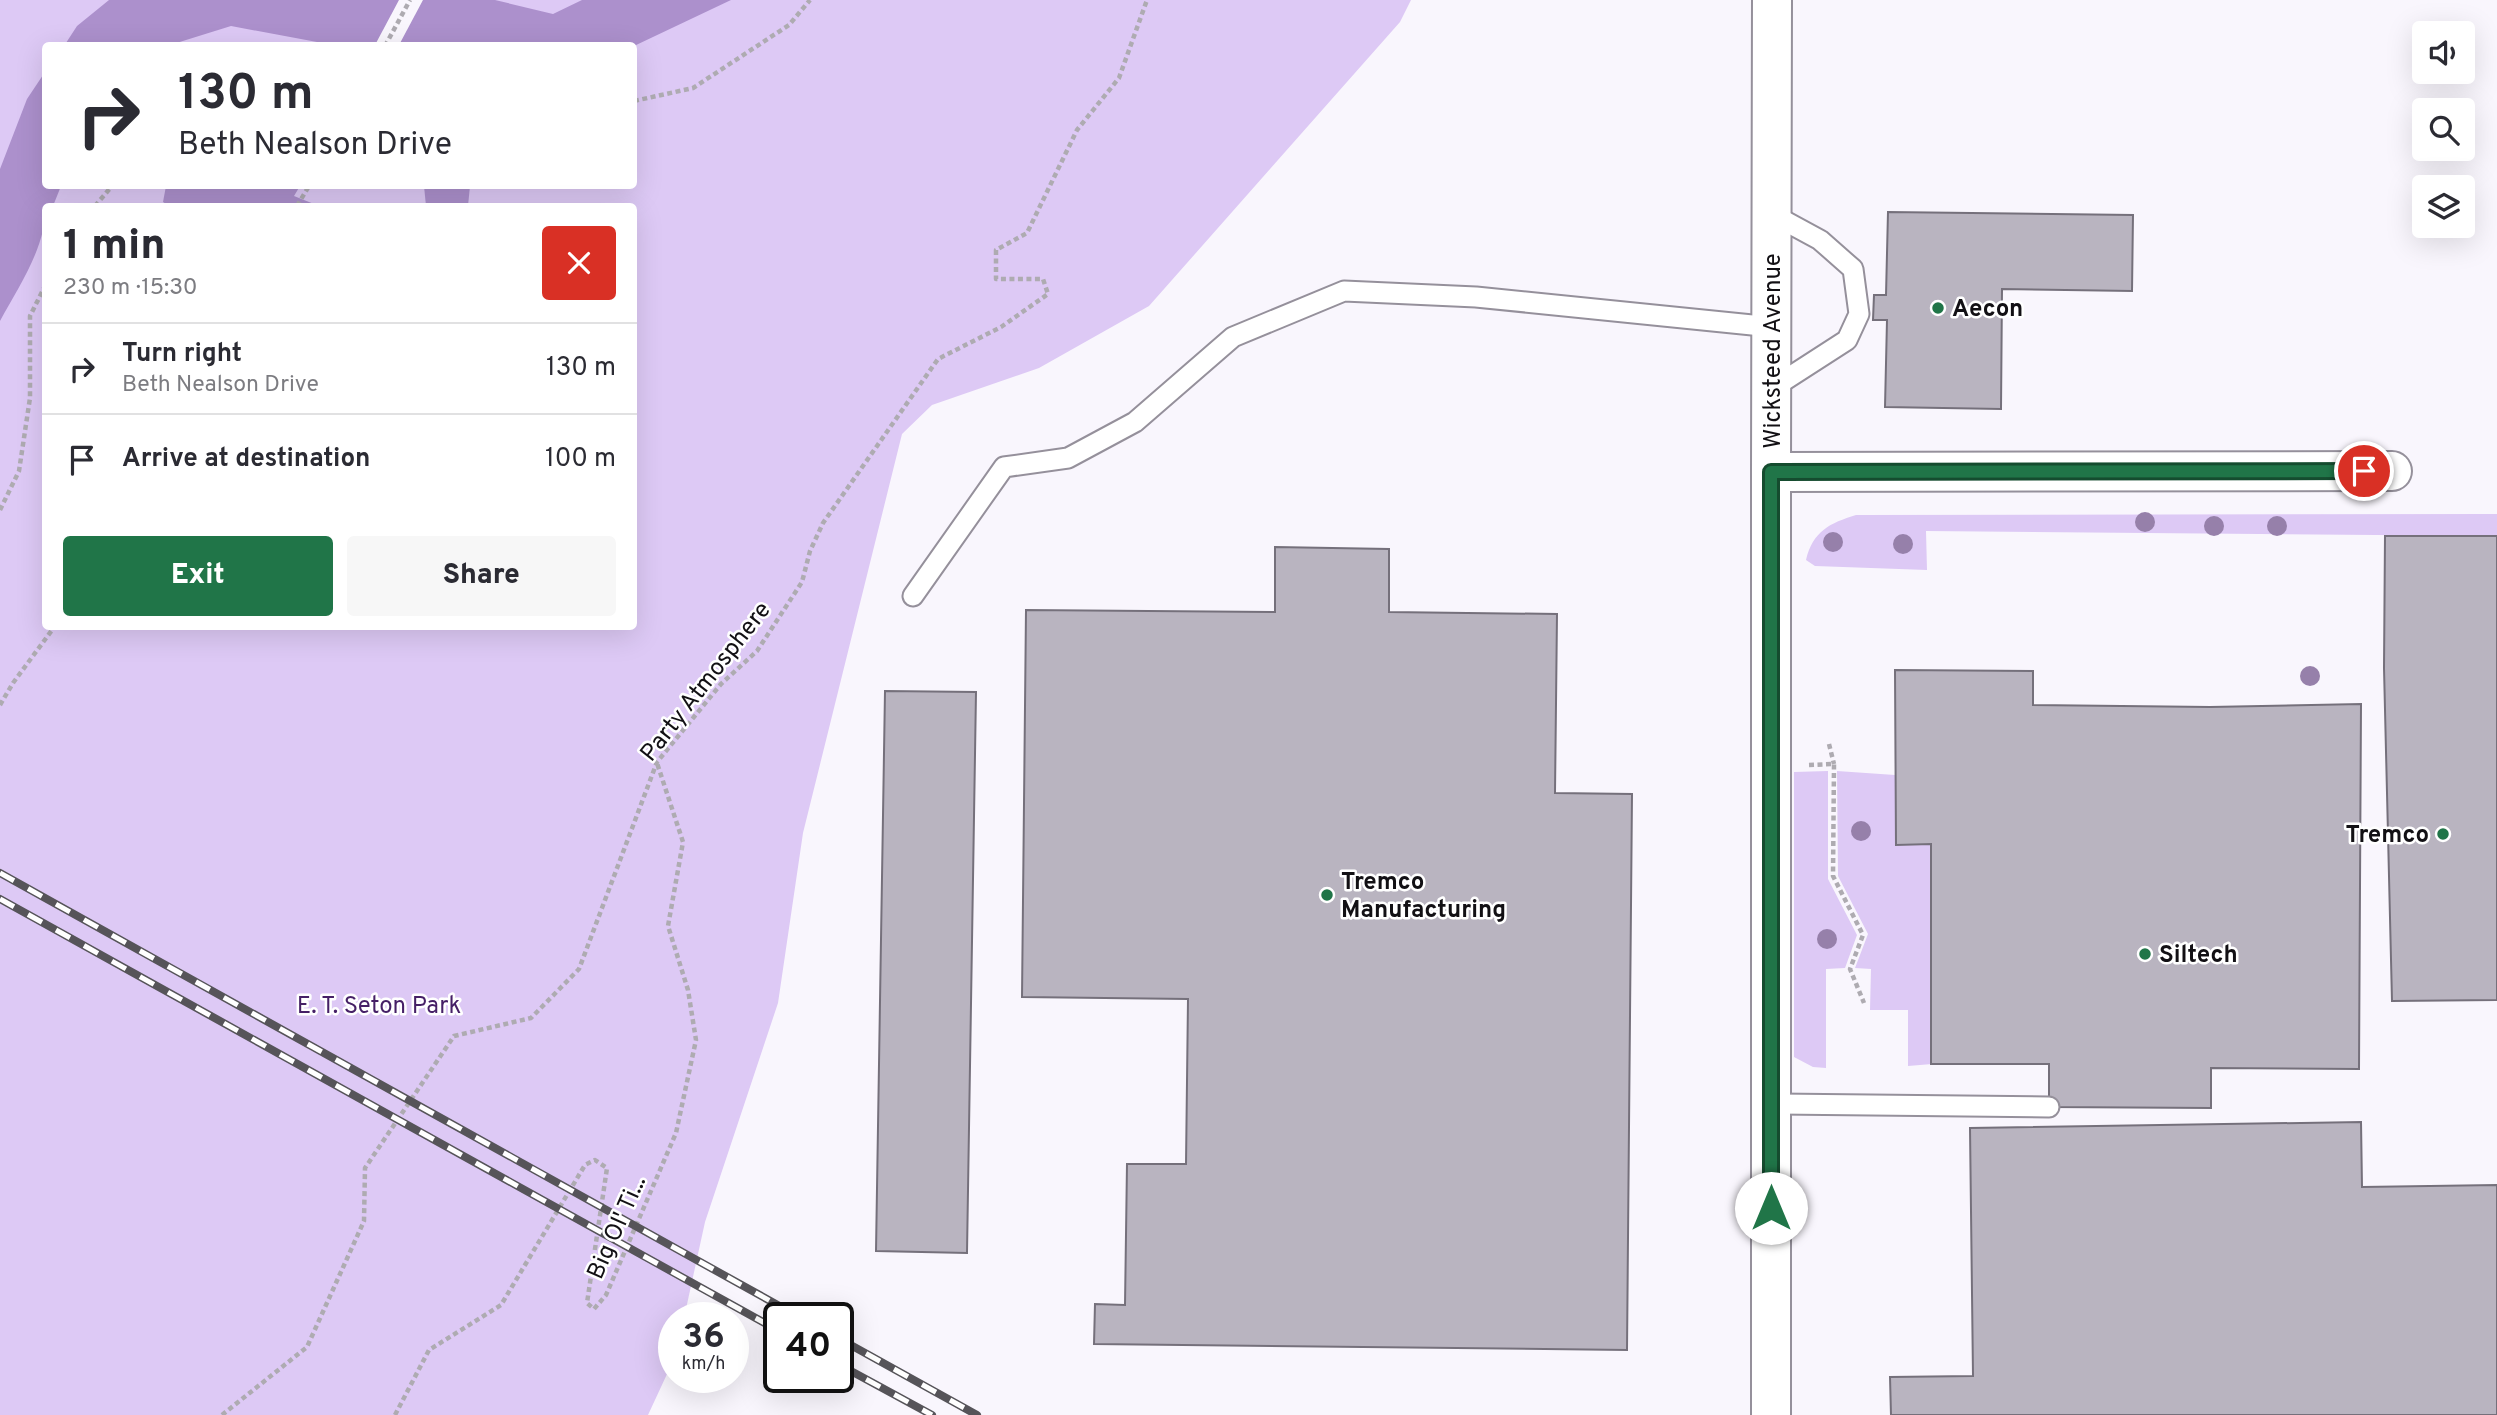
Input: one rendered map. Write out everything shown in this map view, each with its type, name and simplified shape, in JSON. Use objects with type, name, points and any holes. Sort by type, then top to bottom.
[{"type":"street","name":"Wicksteed Avenue","points":[[1771,1415],[1772,0]]},
{"type":"street","points":[[1771,472],[2392,471]]},
{"type":"lane","points":[[1772,214],[1820,240],[1853,269],[1858,314],[1847,340],[1772,389]]},
{"type":"lane","points":[[913,596],[1004,467],[1068,458],[1135,422],[1233,337],[1344,291],[1476,298],[1772,327]]},
{"type":"lane","points":[[1771,1104],[2049,1107]]},
{"type":"path","points":[[387,42],[410,0]]},
{"type":"path","points":[[637,101],[692,89],[789,25],[810,0]]},
{"type":"path","name":"Party Atmosphere","points":[[222,1415],[307,1347],[364,1221],[365,1168],[454,1036],[531,1018],[579,970],[657,762],[721,684],[757,651],[802,582],[810,551],[823,523],[938,359],[1000,327],[1048,295],[1043,279],[996,279],[996,250],[1027,233],[1077,130],[1119,78],[1147,0]]},
{"type":"path","points":[[98,203],[109,189]]},
{"type":"path","points":[[0,510],[19,471],[30,398],[30,316],[42,292]]},
{"type":"path","points":[[0,705],[52,630]]},
{"type":"path","points":[[1829,744],[1834,764],[1833,876],[1863,935],[1850,968],[1864,1003]]},
{"type":"path","name":"Big Ol' Ti...","points":[[395,1415],[429,1350],[501,1305],[585,1165],[595,1160],[607,1168],[587,1303],[594,1309],[606,1295],[676,1133],[696,1040],[688,990],[668,926],[683,842],[657,762]]},
{"type":"path","points":[[1772,766],[1834,764]]},
{"type":"green space","name":"E. T. Seton Park","points":[[0,0],[1411,0],[1400,22],[1149,306],[1039,368],[932,405],[902,434],[803,833],[778,1003],[705,1222],[688,1302],[658,1302],[658,1393],[648,1415],[0,1415]]},
{"type":"green space","points":[[2497,514],[2497,536],[1926,531],[1927,570],[1815,566],[1806,560],[1818,535],[1838,521],[1856,515]]},
{"type":"green space","points":[[1828,771],[1828,879],[1857,935],[1845,968],[1826,969],[1826,1068],[1813,1067],[1794,1057],[1794,772]]},
{"type":"green space","points":[[1837,771],[1895,775],[1896,844],[1931,844],[1932,1064],[1908,1066],[1908,1010],[1870,1010],[1871,969],[1855,968],[1868,934],[1838,876]]},
{"type":"shaded area","points":[[109,0],[495,0],[553,14],[582,0],[731,0],[637,45],[637,42],[317,42],[231,26],[180,42],[67,42],[77,26]]},
{"type":"shaded area","points":[[42,76],[42,189],[60,189],[54,203],[42,203],[42,232],[36,251],[0,321],[0,169],[27,99]]},
{"type":"shaded area","points":[[165,189],[298,189],[294,196],[312,203],[164,203]]},
{"type":"shaded area","points":[[424,189],[470,189],[468,203],[426,203]]},
{"type":"pier","points":[[399,0],[423,0],[401,42],[377,42]]},
{"type":"building","name":"Aecon","points":[[1888,212],[2133,215],[2132,291],[2002,289],[2001,409],[1885,407],[1887,320],[1873,320],[1874,295],[1886,295]]},
{"type":"building","name":"Tremco","points":[[2385,536],[2497,536],[2497,1000],[2392,1001],[2384,668]]},
{"type":"building","name":"Tremco Manufacturing","points":[[1275,547],[1389,549],[1389,612],[1557,614],[1555,793],[1632,794],[1627,1350],[1094,1344],[1095,1304],[1125,1305],[1127,1164],[1186,1164],[1188,999],[1022,997],[1026,610],[1275,612]]},
{"type":"building","name":"Siltech","points":[[1895,670],[2033,671],[2033,705],[2210,707],[2361,704],[2359,1069],[2211,1068],[2211,1108],[2049,1107],[2049,1064],[1931,1064],[1931,844],[1896,845]]},
{"type":"building","points":[[885,691],[976,692],[967,1253],[876,1251]]},
{"type":"building","points":[[2361,1122],[2362,1187],[2497,1185],[2497,1415],[1891,1415],[1890,1377],[1973,1376],[1970,1128]]},
{"type":"railway","points":[[0,873],[772,1302]]},
{"type":"railway","points":[[0,899],[763,1322]]},
{"type":"railway","points":[[854,1347],[977,1415]]},
{"type":"railway","points":[[854,1373],[932,1415]]},
{"type":"place","name":"Aecon","points":[[1938,308]]},
{"type":"place","name":"Tremco","points":[[2443,834]]},
{"type":"place","name":"Tremco Manufacturing","points":[[1327,895]]},
{"type":"place","name":"Siltech","points":[[2145,954]]},
{"type":"route","points":[[1771,1208],[1771,472],[2364,471]]}]
